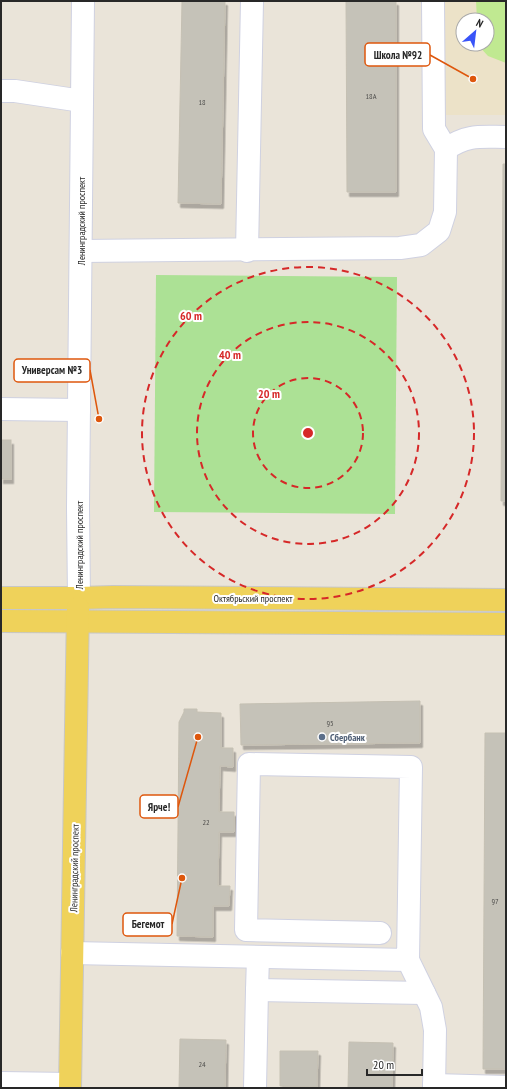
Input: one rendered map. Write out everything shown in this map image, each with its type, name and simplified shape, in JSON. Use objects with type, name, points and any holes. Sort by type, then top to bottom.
[{"type":"main road","name":"Октябрьский проспект","points":[[1,598],[121,597],[506,600]]},
{"type":"main road","name":"Ленинградский проспект","points":[[70,1086],[77,622],[79,598]]},
{"type":"main road","points":[[1,621],[506,624]]},
{"type":"street","name":"Ленинградский проспект","points":[[79,598],[79,410],[83,1]]},
{"type":"street","points":[[247,251],[252,1]]},
{"type":"street","points":[[81,251],[247,251],[400,248],[421,245],[439,231],[445,212],[446,149],[434,129],[433,1]]},
{"type":"street","points":[[1,91],[15,91],[82,101]]},
{"type":"street","points":[[446,149],[458,141],[472,137],[506,137]]},
{"type":"street","points":[[1,409],[79,410]]},
{"type":"street","points":[[380,933],[246,930],[249,764],[411,767],[408,960],[431,1007],[434,1021],[434,1086],[506,1086]]},
{"type":"street","points":[[72,953],[408,960]]},
{"type":"street","points":[[255,1088],[258,957]]},
{"type":"street","points":[[257,990],[424,994]]},
{"type":"street","points":[[1,1083],[70,1086]]},
{"type":"shaded area","points":[[440,1],[506,1],[506,115],[440,115]]},
{"type":"green space","points":[[476,1],[506,1],[506,63],[488,56],[484,52],[495,52],[495,12],[477,12]]},
{"type":"green space","points":[[156,275],[397,277],[395,514],[154,512]]},
{"type":"building","points":[[182,1],[225,1],[221,204],[178,203]]},
{"type":"building","points":[[346,1],[396,1],[396,192],[347,192]]},
{"type":"building","points":[[503,164],[506,164],[506,501],[501,501]]},
{"type":"building","points":[[1,440],[11,440],[11,479],[1,479]]},
{"type":"building","points":[[420,701],[420,743],[241,745],[240,704]]},
{"type":"building","points":[[184,709],[197,709],[197,712],[221,713],[221,748],[233,748],[233,767],[220,766],[219,812],[234,812],[234,832],[219,832],[218,886],[230,886],[229,906],[213,906],[213,937],[177,936],[179,722]]},
{"type":"building","points":[[485,733],[506,733],[506,1069],[483,1069]]},
{"type":"building","points":[[180,1039],[226,1040],[225,1088],[179,1088]]},
{"type":"building","points":[[349,1042],[393,1043],[392,1088],[348,1088]]},
{"type":"building","points":[[280,1051],[318,1051],[317,1087],[280,1086]]},
{"type":"place","name":"Школа №92","points":[[473,79]]},
{"type":"place","name":"Универсам №3","points":[[99,419]]},
{"type":"place","name":"Ярче!","points":[[198,737]]},
{"type":"place","name":"Сбербанк","points":[[322,737]]},
{"type":"place","name":"Бегемот","points":[[182,878]]}]
